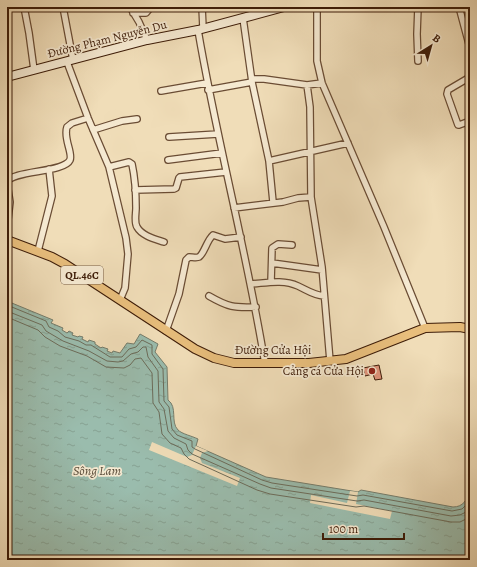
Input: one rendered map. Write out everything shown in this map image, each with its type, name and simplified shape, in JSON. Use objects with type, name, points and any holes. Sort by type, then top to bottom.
[{"type":"main road","name":"Đường Phạm Nguyễn Du","points":[[7,77],[147,40],[243,18],[264,10],[284,7]]},
{"type":"main road","name":"Đường Cửa Hội","points":[[7,240],[38,251],[65,264],[195,349],[214,358],[234,363],[310,363],[346,359],[429,328],[460,327],[470,329]]},
{"type":"street","points":[[7,7],[7,19]]},
{"type":"street","points":[[63,7],[70,61],[88,118],[109,167],[126,238],[128,254],[125,288],[120,300]]},
{"type":"street","points":[[130,7],[147,40]]},
{"type":"street","points":[[133,12],[146,13],[151,7]]},
{"type":"street","points":[[202,7],[200,29],[208,90],[256,307],[265,364]]},
{"type":"street","points":[[317,7],[317,61],[322,83],[429,328]]},
{"type":"street","points":[[418,7],[418,61]]},
{"type":"street","points":[[459,7],[470,48]]},
{"type":"street","points":[[25,12],[34,70]]},
{"type":"street","points":[[243,18],[252,80],[269,161],[273,195],[272,202]]},
{"type":"street","points":[[470,77],[448,90],[447,94],[458,125],[470,121]]},
{"type":"street","points":[[208,90],[252,80],[264,79],[307,85],[322,83]]},
{"type":"street","points":[[161,91],[207,83]]},
{"type":"street","points":[[307,85],[310,107],[311,197],[322,270],[330,361]]},
{"type":"street","points":[[7,228],[10,202],[7,182],[11,178],[49,169],[60,168],[69,162],[70,157],[66,136],[67,127],[72,123],[88,118]]},
{"type":"street","points":[[93,130],[136,119]]},
{"type":"street","points":[[169,137],[218,134]]},
{"type":"street","points":[[269,161],[348,143]]},
{"type":"street","points":[[168,160],[222,153]]},
{"type":"street","points":[[109,167],[131,163],[134,171],[137,227],[145,235],[164,242]]},
{"type":"street","points":[[38,251],[52,196],[49,169]]},
{"type":"street","points":[[135,190],[174,189],[176,188],[178,178],[180,177],[226,172]]},
{"type":"street","points":[[234,208],[311,197]]},
{"type":"street","points":[[164,330],[180,294],[186,260],[189,257],[197,258],[200,256],[210,237],[213,235],[225,239],[241,237]]},
{"type":"street","points":[[271,282],[272,248],[274,245],[278,244],[292,245]]},
{"type":"street","points":[[272,263],[322,270]]},
{"type":"street","points":[[251,284],[271,282],[289,283],[298,286],[311,294],[324,296]]},
{"type":"street","points":[[209,296],[227,306],[236,308],[256,307]]},
{"type":"water","name":"Sông Lam","points":[[7,301],[53,320],[51,323],[63,328],[62,330],[67,333],[69,331],[73,333],[72,335],[83,337],[82,339],[88,342],[89,340],[95,342],[95,344],[101,348],[108,349],[107,351],[112,353],[113,351],[120,353],[127,343],[134,344],[140,334],[158,344],[155,352],[167,367],[168,400],[173,407],[174,423],[178,430],[198,439],[196,446],[266,477],[358,492],[361,490],[453,507],[462,504],[470,491],[470,560],[7,560]]},
{"type":"pier","points":[[152,442],[187,457],[192,455],[196,446],[208,451],[202,453],[200,458],[202,463],[240,478],[237,486],[149,450]]},
{"type":"pier","points":[[350,491],[358,492],[356,504],[392,511],[390,519],[310,503],[311,495],[347,503]]},
{"type":"building","name":"Cảng cá Cửa Hội","points":[[379,365],[382,379],[375,380],[373,374],[365,376],[363,368]]},
{"type":"place","name":"Cảng cá Cửa Hội","points":[[372,371]]}]
